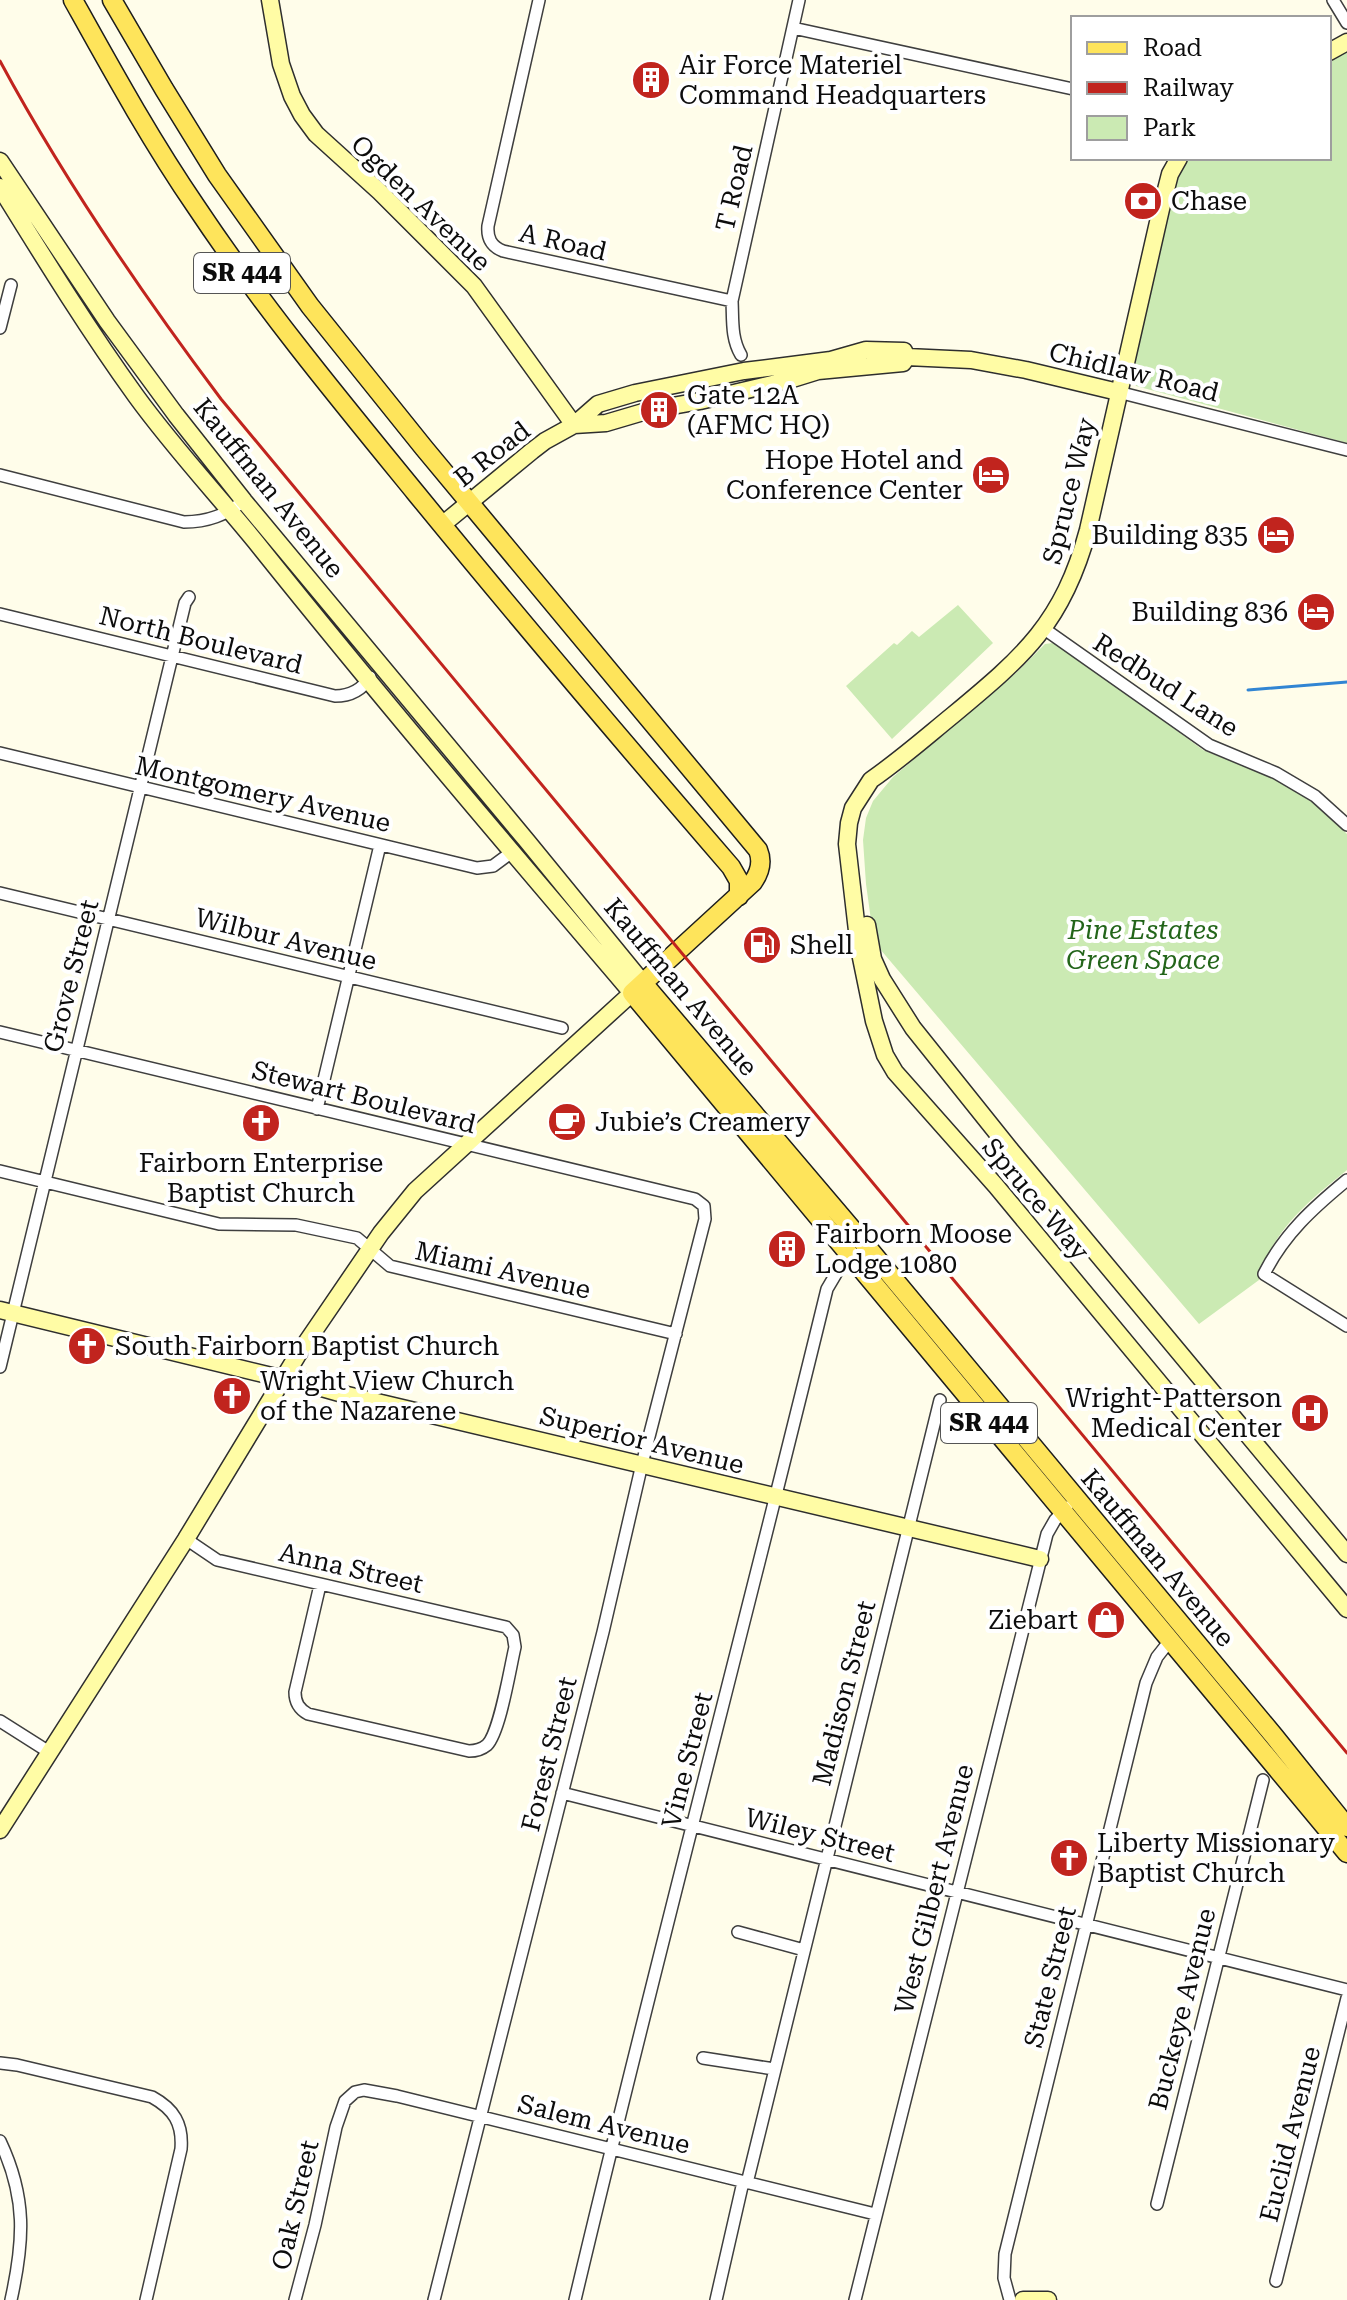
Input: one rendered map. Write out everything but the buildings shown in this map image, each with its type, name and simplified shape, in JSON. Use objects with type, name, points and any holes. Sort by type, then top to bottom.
[{"type":"main road","name":"SR 444","points":[[73,0],[137,114],[195,207],[276,319],[442,525],[731,867],[739,881],[739,896]]},
{"type":"main road","name":"SR 444","points":[[112,0],[190,133],[284,271],[346,351],[758,850],[761,862],[753,882],[638,988]]},
{"type":"main road","name":"Kauffman Avenue","points":[[638,988],[1176,1634],[1347,1853]]},
{"type":"main road","name":"Kauffman Avenue","points":[[1176,1634],[1274,1736],[1347,1827]]},
{"type":"street","name":"Ogden Avenue","points":[[270,0],[281,64],[302,115],[316,134],[380,192],[474,286],[574,425]]},
{"type":"street","name":"A Road","points":[[539,0],[488,226],[490,241],[495,248],[503,251],[732,306]]},
{"type":"street","name":"T Road","points":[[748,389],[732,306],[799,0]]},
{"type":"street","points":[[1333,0],[1347,23]]},
{"type":"street","points":[[793,28],[1071,89]]},
{"type":"street","name":"Spruce Way","points":[[1178,160],[1170,174],[1161,209],[1081,557],[1066,593],[1028,648],[1006,670],[871,780],[853,808],[847,844],[859,948],[874,1021],[885,1055],[895,1072],[996,1186],[1347,1609]]},
{"type":"street","name":"Kauffman Avenue","points":[[0,161],[107,321],[176,415],[237,506],[367,682],[512,852],[638,988]]},
{"type":"street","name":"Kauffman Avenue","points":[[0,187],[72,301],[181,455],[237,506],[379,663],[638,988]]},
{"type":"street","points":[[0,328],[11,285]]},
{"type":"street","name":"Chidlaw Road","points":[[574,425],[598,404],[743,363],[821,362],[866,350],[904,351],[907,357]]},
{"type":"street","name":"Chidlaw Road","points":[[574,425],[606,423],[640,414],[675,410],[688,403],[818,371],[903,363],[907,357]]},
{"type":"street","name":"Chidlaw Road","points":[[907,357],[985,362],[1347,450]]},
{"type":"street","name":"B Road","points":[[442,525],[545,441],[574,425]]},
{"type":"street","points":[[0,475],[184,522],[206,521],[237,506]]},
{"type":"street","name":"Grove Street","points":[[0,1367],[7,1312],[44,1182],[139,787],[189,597]]},
{"type":"street","name":"North Boulevard","points":[[0,614],[335,696],[353,693],[367,682]]},
{"type":"street","name":"Redbud Lane","points":[[1043,628],[1209,745],[1276,773],[1315,796],[1347,825]]},
{"type":"street","points":[[367,682],[379,663]]},
{"type":"street","name":"Montgomery Avenue","points":[[0,753],[477,868],[493,866],[512,852]]},
{"type":"street","name":"Spruce Way","points":[[889,768],[872,791],[859,819],[858,853],[869,944],[887,989],[913,1028],[1009,1148],[1347,1554]]},
{"type":"street","points":[[317,1109],[380,845]]},
{"type":"street","name":"Wilbur Avenue","points":[[0,893],[562,1028]]},
{"type":"street","points":[[0,1830],[186,1539],[283,1377],[388,1223],[415,1191],[638,988]]},
{"type":"street","name":"Stewart Boulevard","points":[[0,1032],[695,1199],[704,1206],[705,1219]]},
{"type":"street","name":"Miami Avenue","points":[[0,1171],[219,1224],[310,1227],[357,1238],[390,1266],[676,1334]]},
{"type":"street","points":[[1347,1180],[1291,1231],[1264,1274],[1347,1326]]},
{"type":"street","name":"Forest Street","points":[[434,2300],[705,1219]]},
{"type":"street","name":"Vine Street","points":[[575,2300],[652,1978],[827,1289],[856,1248]]},
{"type":"street","name":"Superior Avenue","points":[[7,1312],[1040,1559]]},
{"type":"street","name":"Madison Street","points":[[716,2300],[940,1400]]},
{"type":"street","name":"West Gilbert Avenue","points":[[855,2300],[1040,1559],[1047,1534],[1069,1505]]},
{"type":"street","name":"Anna Street","points":[[186,1539],[217,1560],[501,1625],[511,1631],[515,1647],[490,1741],[482,1749],[469,1751],[308,1714],[297,1705],[295,1692],[320,1585]]},
{"type":"street","name":"State Street","points":[[1010,2300],[1004,2278],[1005,2254],[1146,1683],[1157,1657],[1176,1634]]},
{"type":"street","points":[[0,1721],[49,1752]]},
{"type":"street","name":"Buckeye Avenue","points":[[1157,2204],[1263,1780]]},
{"type":"street","name":"Wiley Street","points":[[562,1793],[1347,1990]]},
{"type":"street","points":[[738,1932],[804,1950]]},
{"type":"street","name":"Euclid Avenue","points":[[1276,2281],[1347,1998]]},
{"type":"street","points":[[703,2058],[774,2069]]},
{"type":"street","points":[[0,2063],[152,2097],[176,2118],[182,2137],[181,2149],[146,2300]]},
{"type":"street","name":"Salem Avenue","points":[[338,2121],[345,2101],[364,2090],[875,2214]]},
{"type":"street","name":"Oak Street","points":[[295,2300],[338,2121]]},
{"type":"street","points":[[0,2141],[17,2186],[22,2218],[21,2245],[11,2300]]},
{"type":"street","points":[[1023,2300],[1048,2300]]},
{"type":"green space","points":[[1347,52],[1347,443],[1136,386],[1130,373],[1173,186],[1186,160],[1331,160],[1331,60]]},
{"type":"green space","points":[[958,605],[993,643],[892,739],[846,686],[894,643],[897,645],[912,631],[919,637]]},
{"type":"green space","name":"Pine Estates Green Space","points":[[1045,644],[1059,644],[1203,750],[1267,775],[1300,793],[1347,834],[1347,1170],[1306,1205],[1282,1232],[1259,1280],[1199,1324],[874,942],[863,840],[866,818],[873,801],[893,777],[1017,672]]},
{"type":"waterway","points":[[1248,690],[1347,682]]},
{"type":"railway","points":[[0,61],[50,149],[104,234],[221,399],[1347,1753]]},
{"type":"place","name":"Air Force Materiel Command Headquarters","points":[[651,80]]},
{"type":"place","name":"Chase","points":[[1143,201]]},
{"type":"place","name":"Gate 12A (AFMC HQ)","points":[[659,410]]},
{"type":"place","name":"Hope Hotel and Conference Center","points":[[991,475]]},
{"type":"place","name":"Building 835","points":[[1276,535]]},
{"type":"place","name":"Building 836","points":[[1316,612]]},
{"type":"place","name":"Shell","points":[[762,945]]},
{"type":"place","name":"Jubie’s Creamery","points":[[567,1122]]},
{"type":"place","name":"Fairborn Enterprise Baptist Church","points":[[261,1123]]},
{"type":"place","name":"Fairborn Moose Lodge 1080","points":[[787,1249]]},
{"type":"place","name":"South Fairborn Baptist Church","points":[[87,1346]]},
{"type":"place","name":"Wright View Church of the Nazarene","points":[[232,1396]]},
{"type":"place","name":"Wright-Patterson Medical Center","points":[[1310,1413]]},
{"type":"place","name":"Ziebart","points":[[1106,1620]]},
{"type":"place","name":"Liberty Missionary Baptist Church","points":[[1069,1858]]}]
